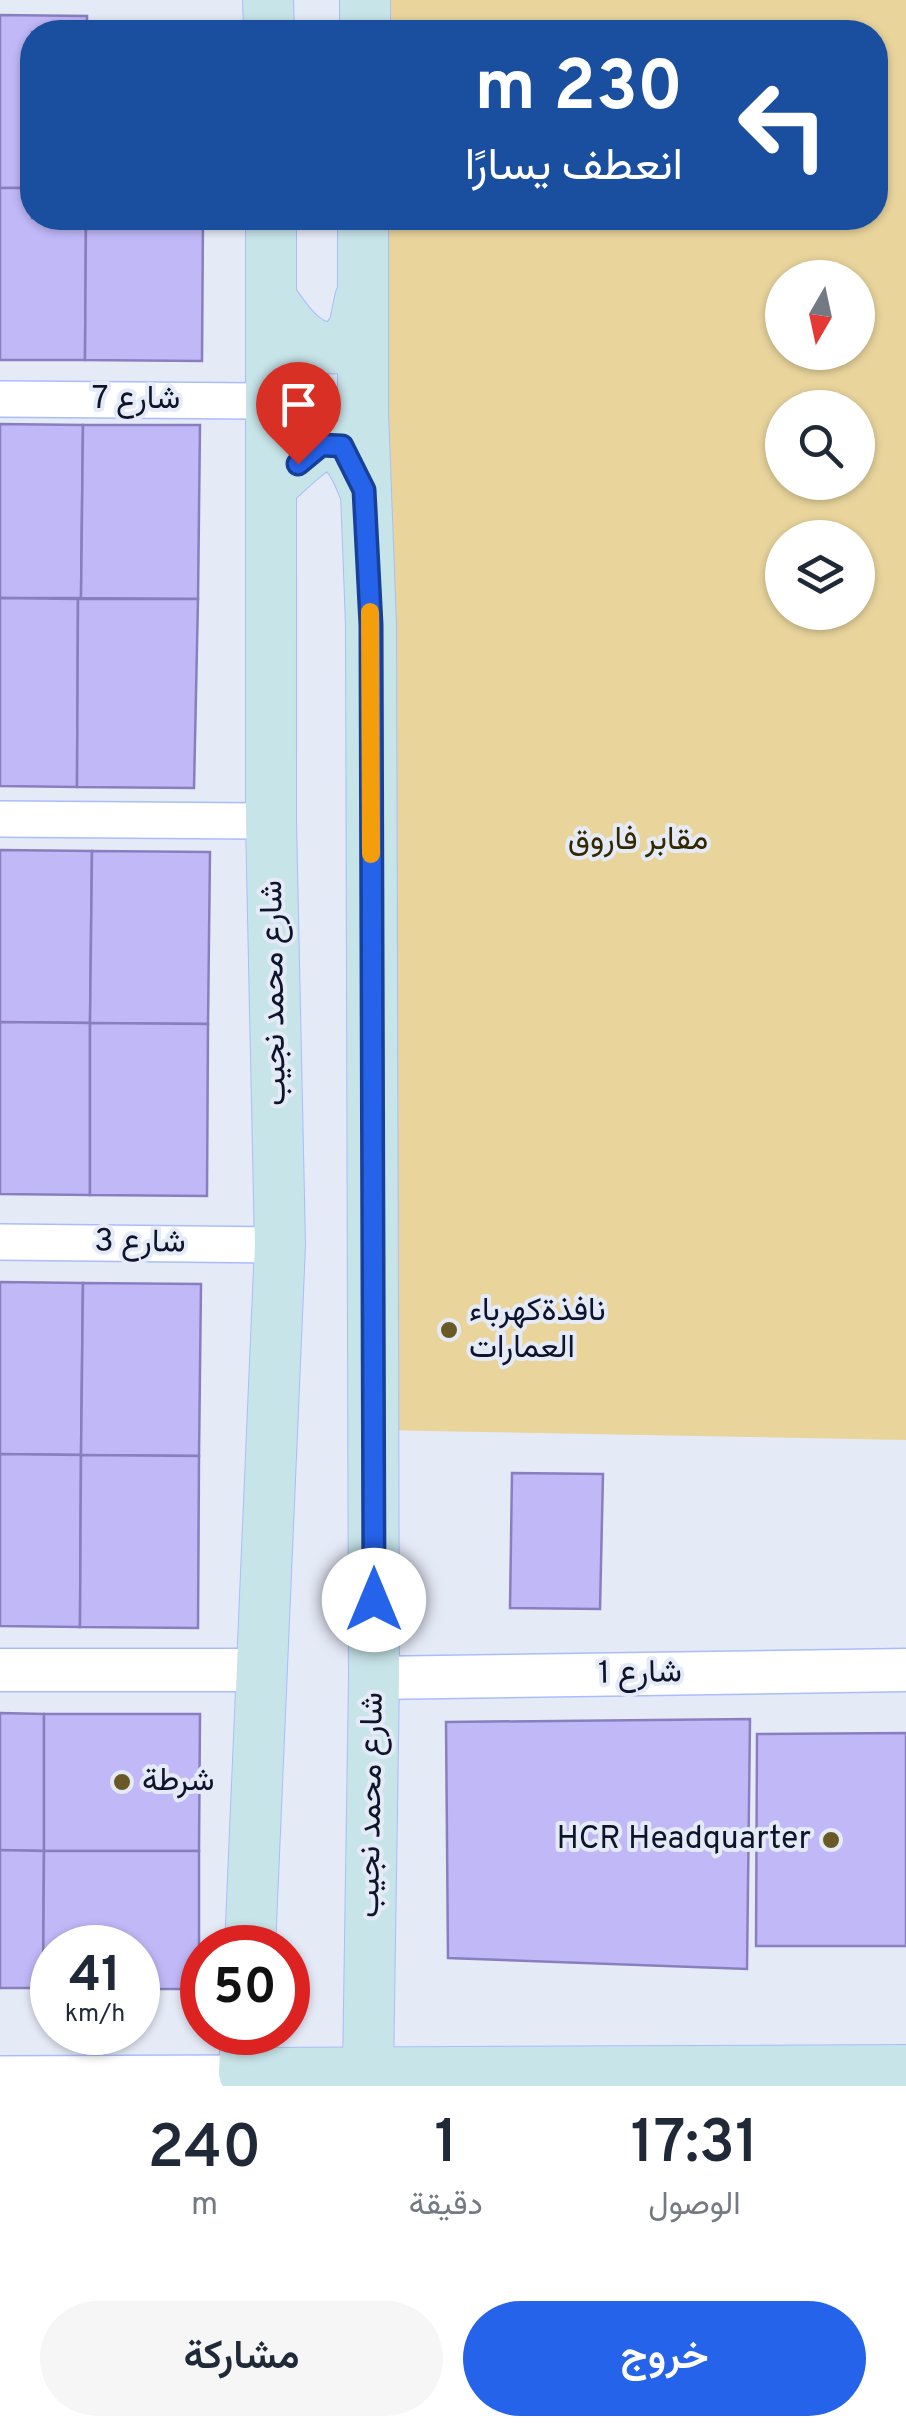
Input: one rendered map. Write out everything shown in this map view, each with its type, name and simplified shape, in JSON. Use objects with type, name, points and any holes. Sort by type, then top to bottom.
[{"type":"main road","name":"شارع محمد نجيب","points":[[251,1925],[280,1245],[271,822],[271,230]]},
{"type":"main road","name":"شارع محمد نجيب","points":[[363,230],[364,490],[371,625],[374,1678],[368,2072]]},
{"type":"main road","points":[[271,298],[306,341],[318,347],[340,348],[354,328],[362,283]]},
{"type":"main road","points":[[271,487],[312,450],[331,443],[342,446],[351,456],[364,490]]},
{"type":"main road","points":[[258,2055],[368,2072],[906,2070]]},
{"type":"street","name":"شارع 7","points":[[0,398],[272,401]]},
{"type":"street","points":[[0,819],[271,822]]},
{"type":"street","name":"شارع 3","points":[[0,1242],[280,1245]]},
{"type":"street","points":[[0,1670],[264,1670]]},
{"type":"street","name":"شارع 1","points":[[374,1678],[906,1670]]},
{"type":"street","points":[[0,2074],[222,2055]]},
{"type":"green space","name":"مقابر فاروق","points":[[367,0],[906,0],[906,1440],[375,1430],[363,230],[888,230],[888,20],[366,20]]},
{"type":"building","points":[[0,15],[87,16],[87,20],[20,20],[20,188],[0,188]]},
{"type":"building","points":[[0,188],[20,188],[20,230],[86,230],[85,360],[0,360]]},
{"type":"building","points":[[86,230],[203,230],[202,361],[85,360]]},
{"type":"building","points":[[0,424],[83,425],[81,598],[0,598]]},
{"type":"building","points":[[83,425],[200,425],[198,599],[81,598]]},
{"type":"building","points":[[0,598],[78,599],[77,787],[0,786]]},
{"type":"building","points":[[78,599],[198,599],[194,788],[77,787]]},
{"type":"building","points":[[0,850],[92,851],[90,1023],[0,1022]]},
{"type":"building","points":[[92,851],[210,852],[208,1024],[90,1023]]},
{"type":"building","points":[[0,1022],[90,1023],[90,1195],[0,1194]]},
{"type":"building","points":[[90,1023],[208,1024],[207,1196],[90,1195]]},
{"type":"building","points":[[0,1282],[83,1283],[81,1455],[0,1454]]},
{"type":"building","points":[[83,1283],[201,1284],[199,1456],[81,1455]]},
{"type":"building","points":[[0,1454],[81,1455],[80,1627],[0,1626]]},
{"type":"building","points":[[81,1455],[199,1456],[198,1628],[80,1627]]},
{"type":"building","points":[[512,1473],[603,1474],[600,1609],[510,1608]]},
{"type":"building","points":[[0,1713],[44,1714],[44,1851],[0,1850]]},
{"type":"building","name":"شرطة","points":[[44,1714],[200,1714],[199,1851],[44,1851]]},
{"type":"building","points":[[750,1719],[747,1969],[448,1958],[446,1722]]},
{"type":"building","name":"HCR Headquarter","points":[[906,1733],[906,1946],[756,1946],[757,1734]]},
{"type":"building","points":[[0,1850],[44,1851],[43,1925],[30,1925],[30,1988],[0,1988]]},
{"type":"building","points":[[44,1851],[199,1851],[199,1925],[180,1925],[180,1989],[160,1989],[160,1925],[43,1925]]},
{"type":"slow traffic","points":[[370,612],[371,854]]},
{"type":"place","name":"نافذةكهرباء العمارات","points":[[449,1330]]},
{"type":"place","name":"شرطة","points":[[122,1782]]},
{"type":"place","name":"HCR Headquarter","points":[[831,1840]]},
{"type":"route","points":[[298,464],[321,445],[342,446],[351,456],[364,490],[371,625],[374,1600]]}]
